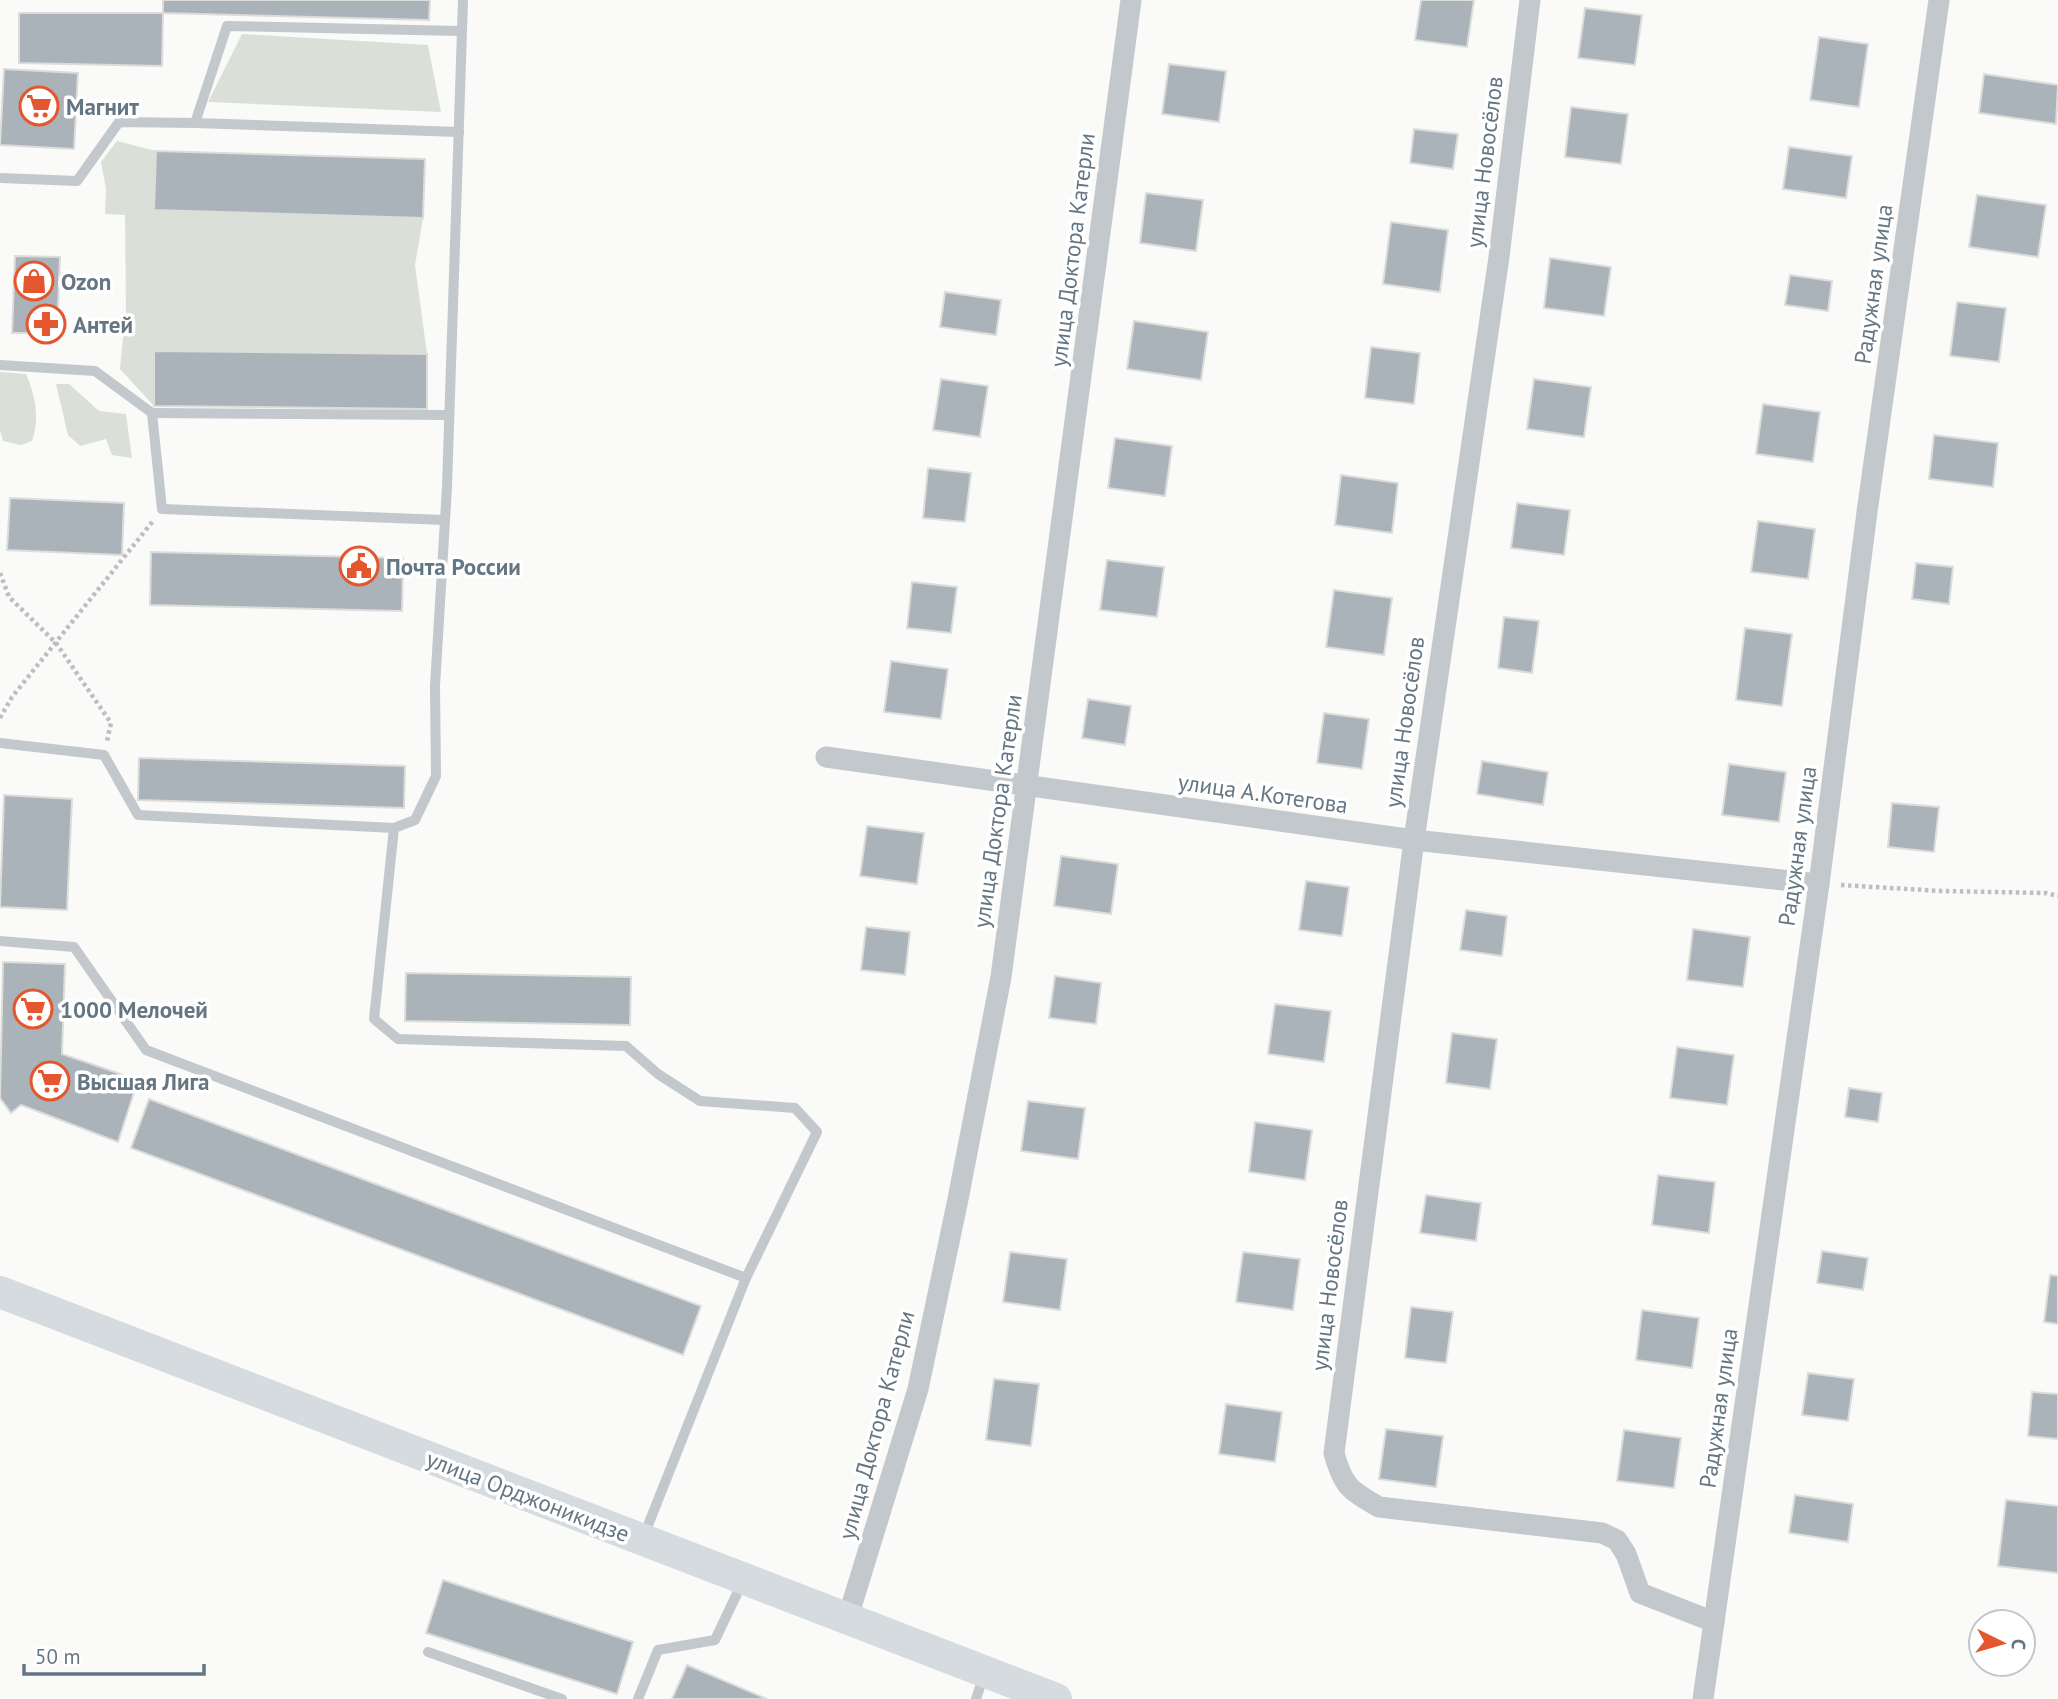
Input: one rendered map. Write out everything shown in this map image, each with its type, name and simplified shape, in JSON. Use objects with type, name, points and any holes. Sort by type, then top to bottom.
[{"type":"main road","name":"улица Орджоникидзе","points":[[0,1292],[848,1617],[980,1685],[1056,1699]]},
{"type":"street","name":"улица Доктора Катерли","points":[[848,1617],[918,1389],[1001,977],[1131,0]]},
{"type":"street","name":"улица Новосёлов","points":[[1530,0],[1499,257],[1414,840],[1334,1453],[1342,1479],[1360,1497],[1379,1507],[1602,1533],[1617,1540],[1626,1554],[1640,1593],[1714,1622]]},
{"type":"street","name":"Радужная улица","points":[[1703,1699],[1819,884],[1867,512],[1939,0]]},
{"type":"street","name":"улица А.Котегова","points":[[826,757],[1414,840],[1819,884]]},
{"type":"lane","points":[[0,743],[104,755],[138,815],[394,828],[415,820],[436,776],[435,686],[449,415],[463,0]]},
{"type":"lane","points":[[195,123],[227,26],[460,31]]},
{"type":"lane","points":[[0,178],[77,181],[120,122],[459,132]]},
{"type":"lane","points":[[0,365],[95,371],[152,414],[449,415]]},
{"type":"lane","points":[[152,414],[162,509],[444,520]]},
{"type":"lane","points":[[394,828],[374,1019],[398,1040],[626,1046],[658,1074],[700,1101],[795,1108],[817,1132],[746,1278],[642,1540]]},
{"type":"lane","points":[[0,941],[74,947],[146,1050],[746,1278]]},
{"type":"lane","points":[[638,1699],[658,1650],[715,1640],[744,1579]]},
{"type":"lane","points":[[428,1652],[555,1698]]},
{"type":"path","points":[[0,718],[12,697],[162,509]]},
{"type":"path","points":[[0,573],[9,597],[56,643],[111,723],[104,755]]},
{"type":"path","points":[[1819,884],[1941,891],[2046,893],[2058,896]]},
{"type":"shaded area","points":[[242,34],[428,45],[441,112],[208,102]]},
{"type":"shaded area","points":[[117,141],[156,151],[154,210],[423,218],[415,265],[427,354],[155,351],[154,406],[120,369],[126,308],[125,215],[105,214],[106,189],[101,162]]},
{"type":"shaded area","points":[[0,372],[26,374],[35,407],[36,424],[32,441],[21,445],[3,441],[0,430]]},
{"type":"shaded area","points":[[56,384],[69,384],[99,411],[126,414],[132,458],[112,455],[106,439],[80,446],[68,435]]},
{"type":"building","points":[[163,0],[430,0],[429,20],[163,13]]},
{"type":"building","points":[[1421,0],[1474,0],[1467,47],[1415,40]]},
{"type":"building","points":[[1585,8],[1642,15],[1635,65],[1578,58]]},
{"type":"building","points":[[19,13],[163,13],[162,66],[19,63]]},
{"type":"building","points":[[1819,37],[1868,44],[1859,107],[1810,100]]},
{"type":"building","points":[[1169,64],[1226,71],[1219,122],[1162,114]]},
{"type":"building","name":"Магнит","points":[[4,69],[78,73],[74,149],[0,145]]},
{"type":"building","points":[[1984,74],[2058,85],[2056,124],[1979,113]]},
{"type":"building","points":[[1571,107],[1628,114],[1621,164],[1565,157]]},
{"type":"building","points":[[1414,129],[1458,134],[1453,169],[1410,163]]},
{"type":"building","points":[[1789,147],[1852,156],[1846,198],[1783,189]]},
{"type":"building","points":[[156,151],[425,159],[423,218],[154,210]]},
{"type":"building","points":[[1146,193],[1203,200],[1196,251],[1140,243]]},
{"type":"building","points":[[1977,195],[2046,205],[2038,257],[1969,247]]},
{"type":"building","points":[[1391,222],[1448,230],[1440,292],[1383,284]]},
{"type":"building","points":[[15,256],[60,257],[57,333],[12,333]]},
{"type":"building","points":[[1550,258],[1611,267],[1604,316],[1544,308]]},
{"type":"building","points":[[1790,275],[1832,281],[1828,311],[1785,305]]},
{"type":"building","points":[[945,292],[1001,300],[996,335],[940,327]]},
{"type":"building","points":[[1957,302],[2006,308],[1999,362],[1950,356]]},
{"type":"building","points":[[1134,321],[1208,332],[1201,380],[1127,369]]},
{"type":"building","points":[[1371,347],[1420,353],[1414,404],[1365,398]]},
{"type":"building","points":[[154,351],[427,354],[427,409],[154,406]]},
{"type":"building","points":[[941,379],[988,386],[980,437],[933,430]]},
{"type":"building","points":[[1534,379],[1591,387],[1584,437],[1527,429]]},
{"type":"building","points":[[1763,404],[1820,412],[1813,462],[1756,454]]},
{"type":"building","points":[[1934,435],[1998,443],[1993,487],[1929,479]]},
{"type":"building","points":[[1115,438],[1172,446],[1165,496],[1108,488]]},
{"type":"building","points":[[928,468],[971,473],[965,522],[923,518]]},
{"type":"building","points":[[1341,475],[1398,483],[1392,533],[1335,525]]},
{"type":"building","points":[[10,498],[124,503],[122,555],[7,550]]},
{"type":"building","points":[[1517,503],[1570,510],[1564,555],[1511,548]]},
{"type":"building","points":[[1758,521],[1815,529],[1808,579],[1751,572]]},
{"type":"building","points":[[151,552],[403,558],[402,611],[150,605]]},
{"type":"building","points":[[1107,560],[1164,567],[1157,617],[1100,610]]},
{"type":"building","points":[[1916,563],[1953,567],[1949,604],[1912,599]]},
{"type":"building","points":[[912,582],[957,587],[951,633],[907,628]]},
{"type":"building","points":[[1334,590],[1392,598],[1384,655],[1326,647]]},
{"type":"building","points":[[1504,617],[1539,621],[1532,673],[1498,668]]},
{"type":"building","points":[[1745,628],[1792,634],[1782,706],[1736,700]]},
{"type":"building","points":[[891,661],[948,669],[941,719],[884,712]]},
{"type":"building","points":[[1088,699],[1131,706],[1125,745],[1082,738]]},
{"type":"building","points":[[1324,713],[1369,719],[1362,769],[1317,763]]},
{"type":"building","points":[[139,758],[405,766],[404,808],[138,800]]},
{"type":"building","points":[[1482,761],[1548,772],[1543,805],[1477,794]]},
{"type":"building","points":[[1729,764],[1786,772],[1779,822],[1722,815]]},
{"type":"building","points":[[4,795],[72,799],[67,910],[0,907]]},
{"type":"building","points":[[1892,803],[1939,807],[1934,852],[1888,847]]},
{"type":"building","points":[[867,826],[924,833],[917,884],[860,876]]},
{"type":"building","points":[[1061,856],[1118,864],[1111,914],[1054,906]]},
{"type":"building","points":[[1306,881],[1349,887],[1342,936],[1299,930]]},
{"type":"building","points":[[1466,910],[1507,916],[1502,956],[1460,950]]},
{"type":"building","points":[[866,927],[910,932],[905,975],[861,970]]},
{"type":"building","points":[[1693,929],[1750,937],[1743,987],[1687,980]]},
{"type":"building","name":"1000 Мелочей","points":[[3,962],[65,964],[62,1054],[138,1080],[118,1142],[21,1105],[11,1113],[0,1098]]},
{"type":"building","points":[[406,973],[631,977],[630,1025],[405,1021]]},
{"type":"building","points":[[1055,976],[1101,983],[1096,1024],[1049,1018]]},
{"type":"building","points":[[1275,1004],[1331,1011],[1324,1062],[1268,1054]]},
{"type":"building","points":[[1452,1033],[1497,1039],[1490,1089],[1446,1083]]},
{"type":"building","points":[[1677,1047],[1734,1055],[1727,1105],[1670,1098]]},
{"type":"building","points":[[1849,1088],[1882,1093],[1878,1122],[1845,1117]]},
{"type":"building","points":[[149,1099],[701,1306],[683,1355],[131,1148]]},
{"type":"building","points":[[1028,1101],[1085,1108],[1078,1159],[1021,1151]]},
{"type":"building","points":[[1255,1122],[1312,1130],[1305,1180],[1249,1172]]},
{"type":"building","points":[[1658,1175],[1715,1182],[1709,1233],[1652,1225]]},
{"type":"building","points":[[1426,1195],[1481,1203],[1476,1241],[1420,1233]]},
{"type":"building","points":[[1822,1251],[1868,1258],[1863,1290],[1817,1283]]},
{"type":"building","points":[[1010,1252],[1067,1259],[1060,1310],[1003,1302]]},
{"type":"building","points":[[1243,1252],[1300,1259],[1293,1310],[1236,1302]]},
{"type":"building","points":[[2050,1275],[2058,1276],[2058,1324],[2044,1322]]},
{"type":"building","points":[[1411,1307],[1453,1312],[1446,1363],[1405,1358]]},
{"type":"building","points":[[1642,1310],[1699,1318],[1692,1368],[1636,1360]]},
{"type":"building","points":[[1808,1373],[1854,1379],[1848,1421],[1802,1415]]},
{"type":"building","points":[[994,1379],[1039,1384],[1031,1446],[986,1440]]},
{"type":"building","points":[[2032,1392],[2058,1394],[2058,1439],[2028,1436]]},
{"type":"building","points":[[1226,1404],[1282,1412],[1275,1462],[1219,1454]]},
{"type":"building","points":[[1386,1429],[1443,1436],[1436,1487],[1379,1479]]},
{"type":"building","points":[[1624,1430],[1681,1438],[1674,1488],[1617,1481]]},
{"type":"building","points":[[1795,1495],[1853,1504],[1848,1542],[1789,1533]]},
{"type":"building","points":[[2006,1500],[2058,1506],[2058,1573],[1998,1566]]},
{"type":"building","points":[[443,1580],[633,1642],[617,1694],[426,1633]]},
{"type":"building","points":[[687,1665],[767,1699],[672,1699]]},
{"type":"place","name":"Магнит","points":[[39,106]]},
{"type":"place","name":"Ozon","points":[[34,281]]},
{"type":"place","name":"Антей","points":[[46,324]]},
{"type":"place","name":"Почта России","points":[[359,566]]},
{"type":"place","name":"1000 Мелочей","points":[[33,1009]]},
{"type":"place","name":"Высшая Лига","points":[[50,1081]]}]
